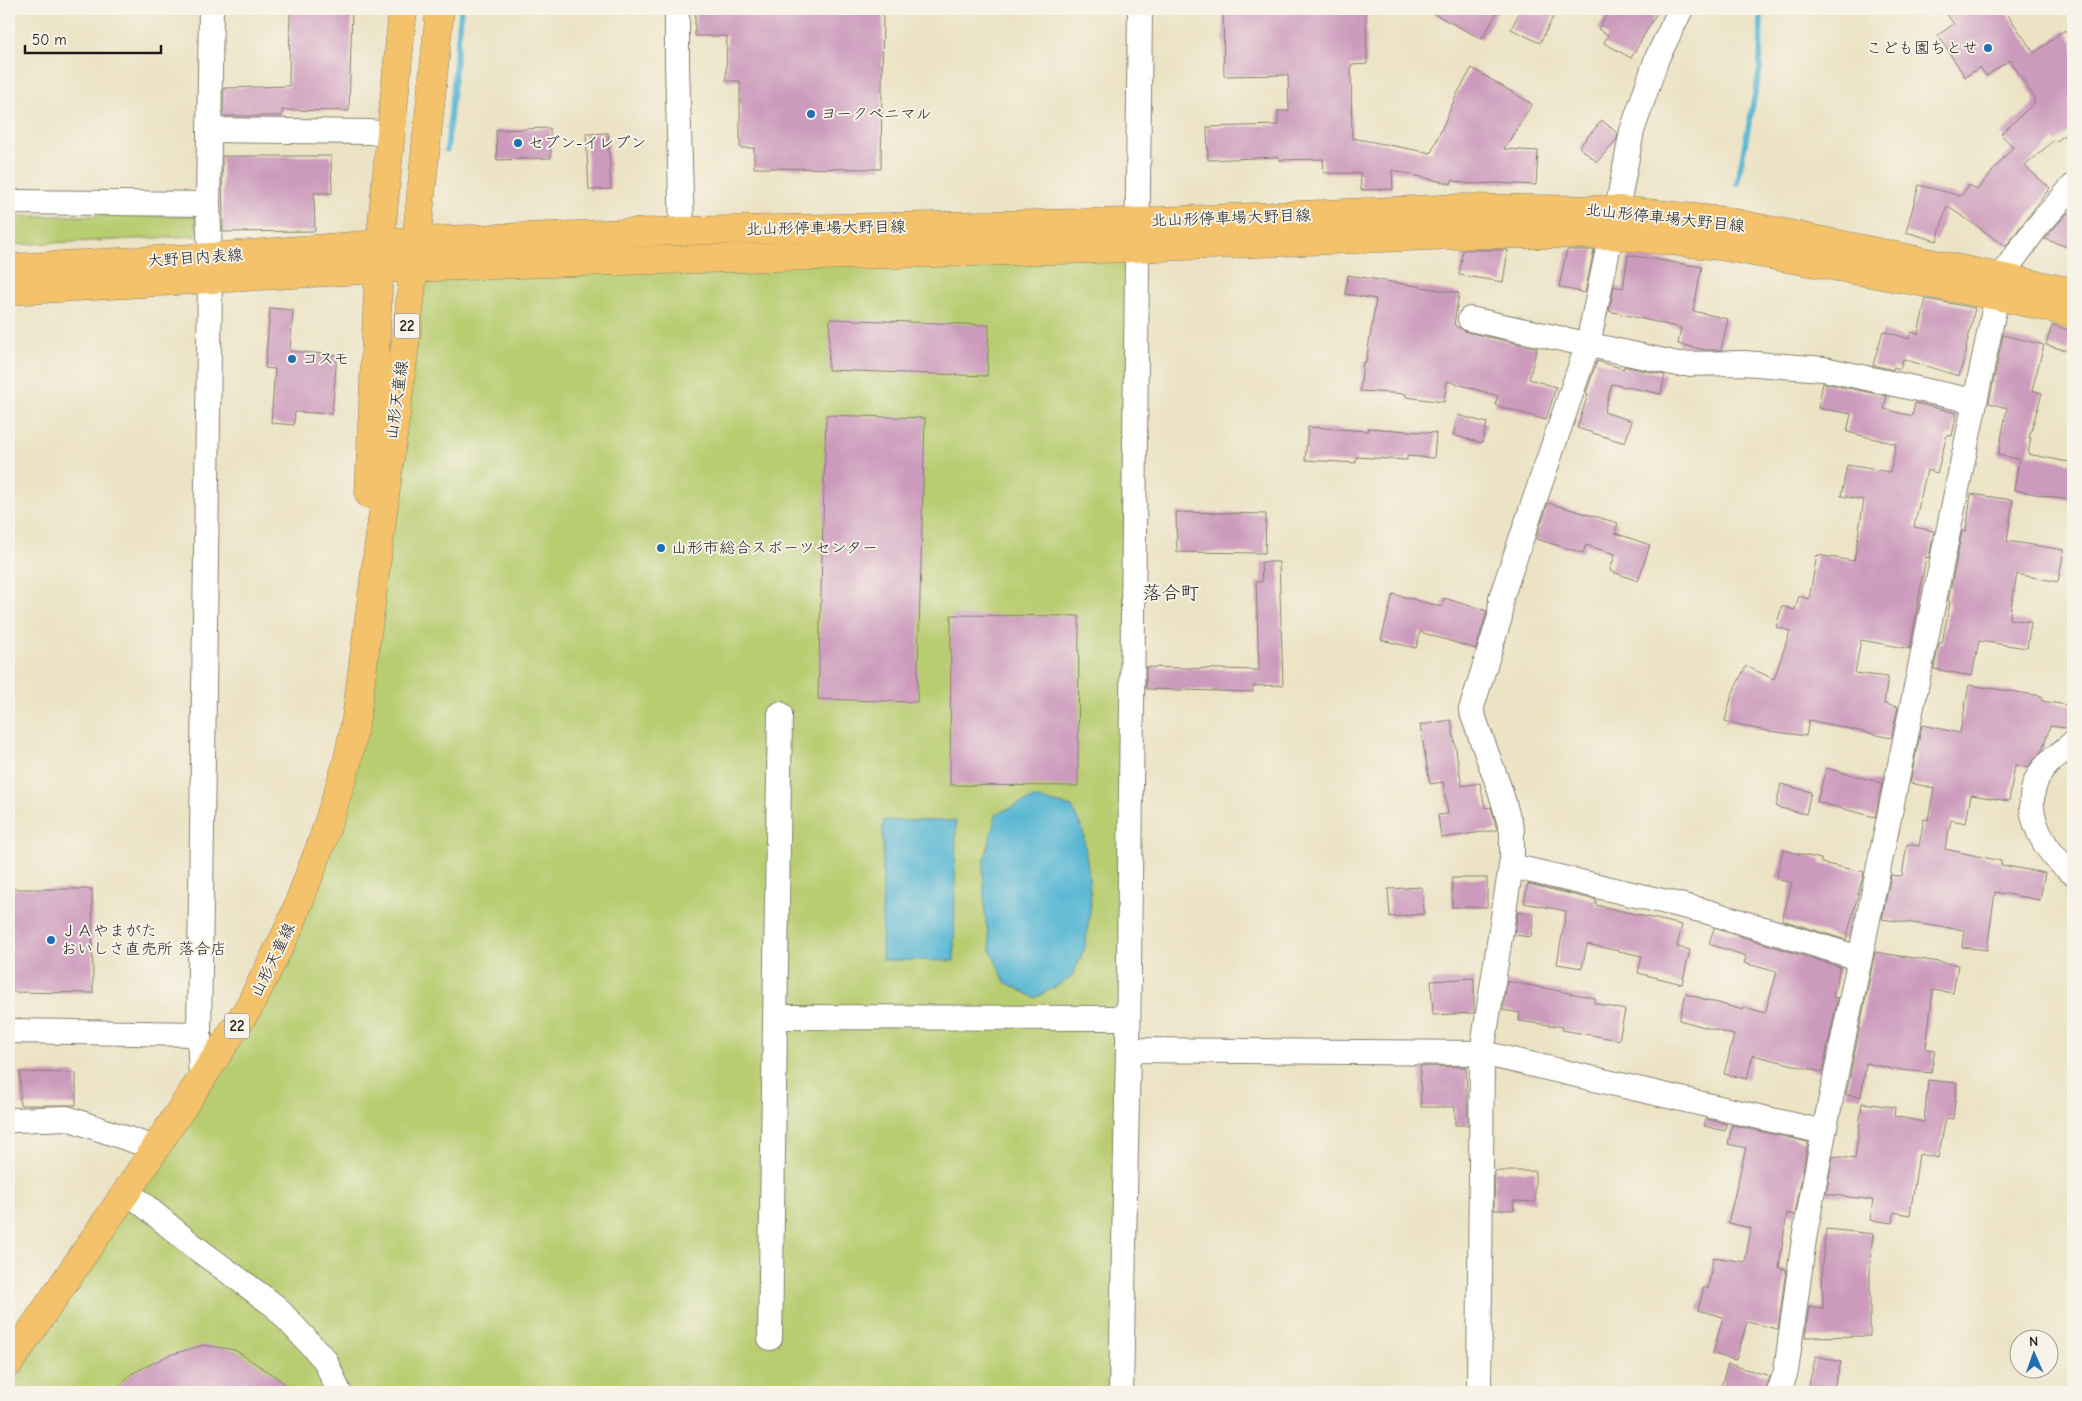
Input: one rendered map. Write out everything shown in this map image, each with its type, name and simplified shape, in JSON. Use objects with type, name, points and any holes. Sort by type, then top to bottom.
[{"type":"main road","name":"山形天童線","points":[[365,642],[370,442],[380,257],[403,9]]},
{"type":"main road","name":"山形天童線","points":[[9,1363],[127,1191],[249,1007],[290,926],[323,840],[347,763],[356,718],[408,322],[440,9]]},
{"type":"main road","name":"北山形停車場大野目線","points":[[380,257],[413,269],[578,262],[1136,235],[1463,208],[1614,222],[1725,222],[1999,286],[2073,312]]},
{"type":"main road","name":"北山形停車場大野目線","points":[[380,257],[416,241],[682,231],[1136,235]]},
{"type":"main road","name":"大野目内表線","points":[[9,291],[210,269],[380,257]]},
{"type":"main road","name":"大野目内表線","points":[[9,268],[210,269]]},
{"type":"main road","name":"北山形停車場大野目線","points":[[1999,286],[2073,292]]},
{"type":"street","points":[[201,1078],[199,1034],[210,269],[208,204],[211,9]]},
{"type":"street","points":[[677,9],[682,231]]},
{"type":"street","points":[[1121,1392],[1128,1050],[1140,9]]},
{"type":"street","points":[[1479,1392],[1482,1053],[1511,866],[1512,831],[1500,790],[1471,710],[1500,617],[1501,598],[1588,344],[1632,131],[1657,58],[1681,9]]},
{"type":"street","points":[[209,130],[370,132],[391,135]]},
{"type":"street","points":[[1779,1392],[1786,1371],[1804,1239],[1824,1132],[1999,286],[2036,228],[2073,186]]},
{"type":"street","points":[[9,202],[208,204]]},
{"type":"street","points":[[1470,319],[1678,364],[1743,363],[1824,369],[1974,401]]},
{"type":"street","points":[[770,1338],[780,714]]},
{"type":"street","points":[[2073,743],[2048,763],[2037,780],[2031,803],[2038,832],[2059,863],[2073,873]]},
{"type":"street","points":[[1511,866],[1705,911],[1859,958]]},
{"type":"street","points":[[775,1017],[1128,1018]]},
{"type":"street","points":[[9,1031],[199,1034]]},
{"type":"street","points":[[1128,1050],[1482,1053],[1824,1132]]},
{"type":"street","points":[[14,1120],[67,1118],[155,1148]]},
{"type":"street","points":[[127,1191],[192,1245],[276,1306],[325,1360],[339,1392]]},
{"type":"green space","points":[[9,216],[195,216],[197,236],[9,245]]},
{"type":"green space","name":"山形市総合スポーツセンター","points":[[1136,248],[1121,1392],[9,1392],[127,1191],[249,1007],[347,763],[413,269]]},
{"type":"water","points":[[1034,798],[1072,807],[1083,831],[1091,903],[1085,948],[1071,978],[1035,998],[1005,982],[991,951],[985,916],[983,867],[996,814]]},
{"type":"water","points":[[883,820],[956,821],[954,961],[882,960]]},
{"type":"building","points":[[290,9],[352,9],[349,111],[282,110],[282,116],[223,116],[224,88],[289,86]]},
{"type":"building","name":"ヨークベニマル","points":[[695,9],[883,9],[881,169],[754,168],[754,148],[740,148],[740,81],[726,81],[727,36],[695,36]]},
{"type":"building","points":[[1223,9],[1366,9],[1367,64],[1351,65],[1352,138],[1431,153],[1457,94],[1472,68],[1532,104],[1504,149],[1538,151],[1536,185],[1468,184],[1452,180],[1451,184],[1392,170],[1393,189],[1361,190],[1360,173],[1324,173],[1323,159],[1279,160],[1279,157],[1208,160],[1207,127],[1278,125],[1278,111],[1289,111],[1288,75],[1224,76]]},
{"type":"building","points":[[1425,9],[1499,9],[1482,39]]},
{"type":"building","points":[[1521,9],[1557,9],[1540,43],[1511,29]]},
{"type":"building","points":[[1610,9],[1659,9],[1631,58],[1604,43],[1608,35],[1598,29]]},
{"type":"building","points":[[1943,9],[2004,9],[2034,53],[2065,30],[2073,42],[2073,128],[2056,142],[2054,140],[2025,166],[2050,188],[2006,246],[1947,206],[1937,241],[1906,232],[1919,185],[1961,196],[1969,185],[1977,190],[2013,147],[2001,134],[2035,102],[2034,97],[2010,60],[1986,76],[1980,67],[1965,77],[1938,35],[1954,24]]},
{"type":"building","points":[[1602,120],[1618,134],[1617,139],[1597,162],[1579,147]]},
{"type":"building","points":[[550,128],[551,158],[497,160],[496,130]]},
{"type":"building","points":[[608,133],[611,189],[589,190],[586,134]]},
{"type":"building","points":[[222,156],[331,156],[332,193],[314,193],[315,231],[223,232]]},
{"type":"building","points":[[2067,213],[2073,215],[2073,249],[2045,239]]},
{"type":"building","points":[[1463,250],[1508,250],[1503,282],[1459,275]]},
{"type":"building","points":[[1567,250],[1594,250],[1585,293],[1559,287]]},
{"type":"building","points":[[1628,255],[1702,267],[1693,311],[1728,319],[1721,350],[1705,350],[1678,344],[1681,328],[1609,311],[1614,286],[1623,288]]},
{"type":"building","points":[[1348,275],[1459,293],[1454,325],[1467,332],[1537,348],[1529,379],[1556,387],[1546,420],[1495,405],[1498,396],[1447,381],[1444,402],[1406,397],[1406,394],[1360,391],[1363,362],[1366,362],[1376,299],[1345,294]]},
{"type":"building","points":[[1926,299],[1975,308],[1967,349],[1959,376],[1903,359],[1900,369],[1894,367],[1893,370],[1873,365],[1883,331],[1909,339],[1911,332],[1918,334]]},
{"type":"building","points":[[270,308],[293,310],[290,351],[337,355],[332,414],[295,412],[294,425],[271,423],[275,369],[265,368]]},
{"type":"building","points":[[830,319],[989,325],[987,376],[828,370]]},
{"type":"building","points":[[2052,325],[2073,331],[2068,351],[2046,345]]},
{"type":"building","points":[[2003,335],[2044,345],[2032,390],[2042,393],[2029,438],[2031,438],[2028,454],[2073,463],[2073,501],[2014,490],[2019,459],[1998,455],[2007,408],[1989,403]]},
{"type":"building","points":[[1597,361],[1624,369],[1624,366],[1665,375],[1661,394],[1612,384],[1604,412],[1632,421],[1625,443],[1577,428]]},
{"type":"building","points":[[1823,383],[1887,396],[1884,409],[1912,416],[1915,403],[1957,413],[1952,436],[1947,435],[1937,473],[1927,470],[1914,527],[1934,531],[1929,558],[1926,557],[1910,649],[1861,640],[1855,673],[1888,677],[1884,704],[1898,707],[1891,738],[1809,720],[1806,736],[1761,730],[1725,721],[1732,694],[1746,666],[1774,679],[1790,631],[1776,627],[1782,606],[1795,610],[1799,596],[1809,599],[1817,555],[1854,561],[1864,500],[1841,496],[1847,465],[1890,472],[1896,444],[1847,432],[1851,414],[1818,408]]},
{"type":"building","points":[[826,415],[925,418],[917,702],[818,699]]},
{"type":"building","points":[[1458,415],[1487,423],[1482,443],[1453,435]]},
{"type":"building","points":[[1308,427],[1368,431],[1368,428],[1436,433],[1434,458],[1407,456],[1407,460],[1356,457],[1356,463],[1305,460]]},
{"type":"building","points":[[1971,494],[2013,500],[2007,541],[2064,550],[2058,582],[2017,574],[2009,619],[2031,622],[2027,648],[1979,641],[1972,676],[1934,669],[1939,643],[1942,643],[1962,531],[1966,532]]},
{"type":"building","points":[[1548,503],[1618,523],[1615,533],[1650,545],[1638,581],[1610,571],[1615,554],[1586,545],[1583,553],[1536,539]]},
{"type":"building","points":[[1176,512],[1266,514],[1265,553],[1177,552]]},
{"type":"building","points":[[1261,562],[1279,562],[1283,685],[1253,686],[1253,692],[1146,689],[1146,667],[1259,670],[1256,582],[1262,582]]},
{"type":"building","points":[[1393,594],[1442,607],[1444,598],[1487,611],[1476,649],[1420,632],[1416,648],[1381,640]]},
{"type":"building","points":[[951,615],[1079,616],[1078,786],[950,785]]},
{"type":"building","points":[[1969,685],[2042,696],[2042,701],[2073,706],[2073,729],[2050,726],[2043,749],[2027,768],[2015,765],[2009,801],[1971,795],[1966,823],[1951,820],[1945,849],[2001,861],[2001,865],[2045,873],[2040,900],[1995,892],[1987,950],[1962,947],[1964,930],[1882,919],[1891,875],[1902,876],[1907,844],[1919,846],[1924,819],[1928,820],[1934,788],[1910,783],[1922,725],[1960,733]]},
{"type":"building","points":[[1451,720],[1462,786],[1480,783],[1485,808],[1491,807],[1497,830],[1441,838],[1438,815],[1448,814],[1443,782],[1430,784],[1420,725]]},
{"type":"building","points":[[1826,768],[1882,783],[1875,817],[1817,802]]},
{"type":"building","points":[[1781,784],[1811,792],[1806,814],[1776,807]]},
{"type":"building","points":[[1783,850],[1821,859],[1821,863],[1864,872],[1846,940],[1782,920],[1792,883],[1776,879]]},
{"type":"building","points":[[1452,878],[1487,878],[1487,907],[1452,907]]},
{"type":"building","points":[[1528,884],[1596,900],[1596,905],[1682,925],[1677,947],[1690,950],[1682,984],[1638,973],[1642,956],[1587,944],[1582,968],[1557,964],[1566,911],[1524,903]]},
{"type":"building","points":[[1422,887],[1424,914],[1390,917],[1388,889]]},
{"type":"building","name":"ＪＡやまがた おいしさ直売所 落合店","points":[[9,889],[92,889],[93,993],[9,992]]},
{"type":"building","points":[[1518,912],[1534,914],[1531,937],[1514,935]]},
{"type":"building","points":[[1714,928],[1840,967],[1833,997],[1838,998],[1822,1072],[1753,1055],[1747,1079],[1724,1074],[1734,1035],[1679,1020],[1686,994],[1743,1010],[1744,1007],[1765,1013],[1777,972],[1744,963],[1746,956],[1709,944]]},
{"type":"building","points":[[1875,952],[1958,965],[1953,993],[1933,990],[1926,1049],[1935,1050],[1931,1073],[1892,1069],[1866,1063],[1861,1097],[1846,1095]]},
{"type":"building","points":[[1474,978],[1474,1013],[1433,1015],[1431,981]]},
{"type":"building","points":[[1507,981],[1595,998],[1594,1003],[1625,1010],[1619,1040],[1562,1030],[1563,1027],[1519,1021],[1520,1013],[1503,1010]]},
{"type":"building","points":[[1420,1066],[1466,1067],[1468,1125],[1455,1125],[1455,1107],[1421,1107]]},
{"type":"building","points":[[20,1072],[76,1073],[76,1105],[20,1105]]},
{"type":"building","points":[[1928,1080],[1957,1083],[1953,1119],[1946,1118],[1938,1158],[1919,1154],[1910,1215],[1894,1212],[1893,1223],[1870,1220],[1873,1200],[1826,1194],[1833,1156],[1855,1159],[1862,1103],[1895,1107],[1894,1116],[1924,1122]]},
{"type":"building","points":[[1706,1119],[1727,1124],[1725,1131],[1704,1126]]},
{"type":"building","points":[[1732,1125],[1808,1142],[1795,1215],[1787,1213],[1779,1268],[1786,1269],[1778,1329],[1747,1322],[1736,1360],[1713,1354],[1723,1317],[1698,1310],[1704,1287],[1708,1289],[1713,1257],[1745,1262],[1751,1228],[1728,1223],[1746,1148],[1728,1144]]},
{"type":"building","points":[[1495,1171],[1535,1171],[1535,1202],[1513,1201],[1514,1210],[1494,1210]]},
{"type":"building","points":[[1826,1229],[1873,1234],[1870,1262],[1870,1336],[1805,1337],[1809,1306],[1823,1309],[1822,1262]]},
{"type":"building","points":[[204,1345],[235,1350],[279,1379],[293,1392],[114,1392],[131,1374],[169,1355]]},
{"type":"building","points":[[1816,1356],[1841,1362],[1833,1392],[1807,1392]]},
{"type":"building","points":[[1728,1364],[1770,1376],[1766,1392],[1730,1392],[1720,1389]]},
{"type":"waterway","points":[[447,150],[461,9]]},
{"type":"waterway","points":[[1737,184],[1760,69],[1761,9]]},
{"type":"place","name":"こども園ちとせ","points":[[1988,48]]},
{"type":"place","name":"ヨークベニマル","points":[[811,114]]},
{"type":"place","name":"セブン-イレブン","points":[[518,143]]},
{"type":"place","name":"コスモ","points":[[292,359]]},
{"type":"place","name":"山形市総合スポーツセンター","points":[[661,548]]},
{"type":"place","name":"ＪＡやまがた おいしさ直売所 落合店","points":[[51,940]]},
{"type":"district","name":"落合町","points":[[1171,593]]}]
